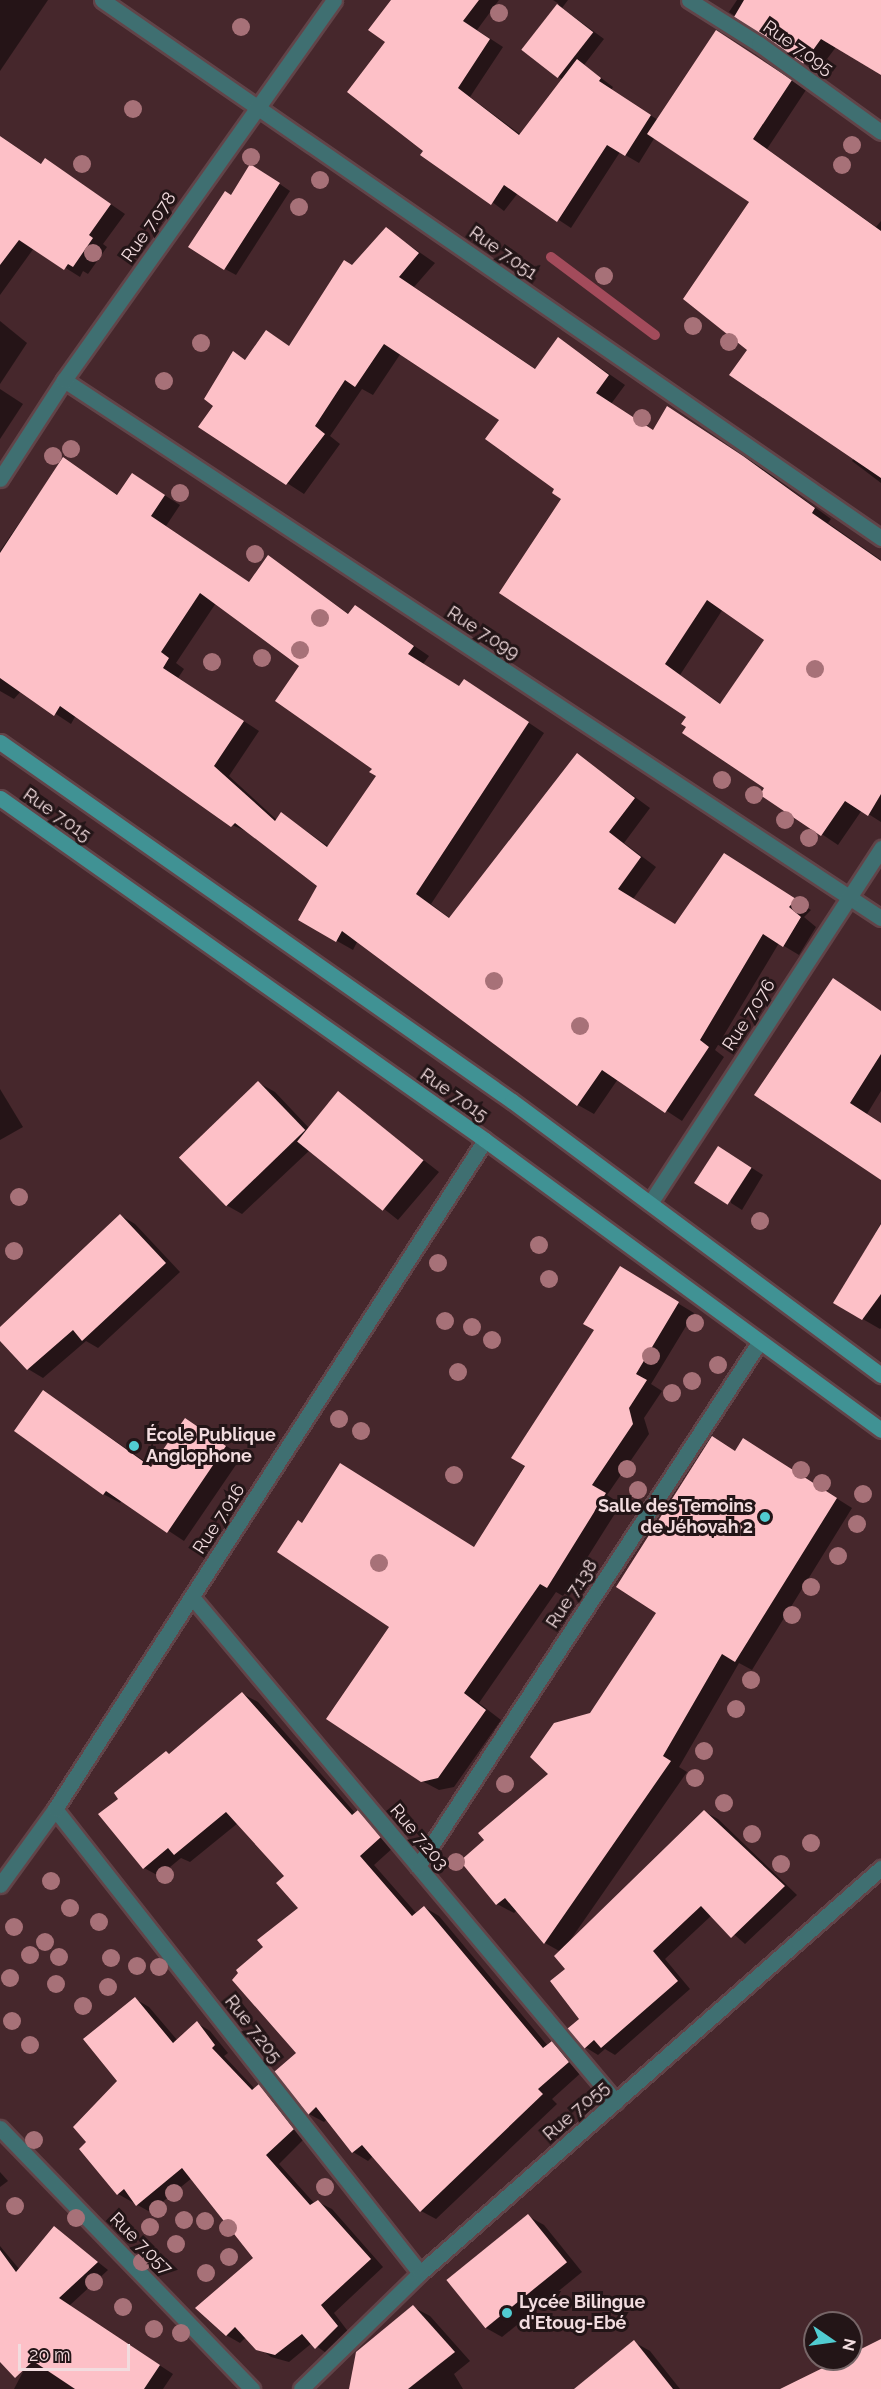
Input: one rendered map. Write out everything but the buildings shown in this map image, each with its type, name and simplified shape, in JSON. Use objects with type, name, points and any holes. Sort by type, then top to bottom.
[{"type":"main road","name":"Rue 7.015","points":[[0,742],[512,1101],[881,1375]]},
{"type":"main road","name":"Rue 7.015","points":[[0,798],[484,1140],[758,1344],[881,1430]]},
{"type":"street","name":"Rue 7.051","points":[[102,0],[881,538]]},
{"type":"street","name":"Rue 7.078","points":[[0,479],[64,380],[334,0]]},
{"type":"street","name":"Rue 7.095","points":[[689,0],[759,44],[881,132]]},
{"type":"street","name":"Rue 7.099","points":[[64,380],[881,918]]},
{"type":"street","name":"Rue 7.076","points":[[650,1203],[881,848]]},
{"type":"street","name":"Rue 7.016","points":[[0,1885],[55,1809],[484,1140]]},
{"type":"street","name":"Rue 7.138","points":[[418,1866],[758,1344]]},
{"type":"street","name":"Rue 7.203","points":[[192,1597],[616,2102]]},
{"type":"street","name":"Rue 7.205","points":[[55,1809],[420,2273]]},
{"type":"street","name":"Rue 7.055","points":[[301,2389],[420,2273],[881,1868]]},
{"type":"street","name":"Rue 7.057","points":[[0,2128],[252,2389]]},
{"type":"waterway","points":[[551,257],[655,335]]},
{"type":"place","name":"École Publique Anglophone","points":[[134,1446]]},
{"type":"place","name":"Salle des Temoins de Jéhovah 2","points":[[765,1517]]},
{"type":"place","name":"Lycée Bilingue d'Etoug-Ebé","points":[[507,2313]]}]
